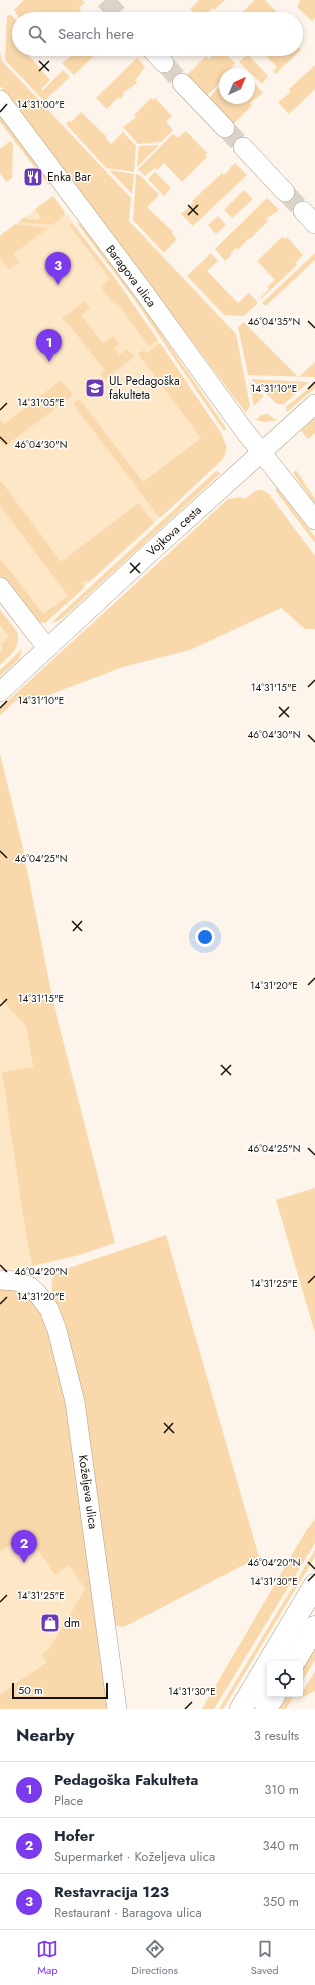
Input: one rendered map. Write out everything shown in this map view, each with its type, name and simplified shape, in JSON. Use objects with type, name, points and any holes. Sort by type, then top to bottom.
[{"type":"main road","points":[[240,1709],[315,1585]]},
{"type":"main road","points":[[295,1661],[315,1627]]},
{"type":"main road","points":[[266,1709],[273,1697]]},
{"type":"street","points":[[158,56],[164,63]]},
{"type":"street","points":[[182,83],[225,128]]},
{"type":"street","name":"Baragova ulica","points":[[0,100],[141,288],[243,429],[315,520]]},
{"type":"street","points":[[243,147],[285,192]]},
{"type":"street","name":"Vojkova cesta","points":[[0,692],[315,404]]},
{"type":"street","points":[[0,587],[47,648]]},
{"type":"street","name":"Koželjeva ulica","points":[[0,1280],[16,1281],[29,1286],[43,1299],[57,1330],[75,1402],[117,1709]]},
{"type":"shaded area","points":[[24,0],[82,0],[85,3],[79,8],[81,11],[80,12],[15,12],[14,10]]},
{"type":"shaded area","points":[[199,0],[225,0],[214,10],[212,8],[209,12],[193,12],[190,9]]},
{"type":"shaded area","points":[[255,0],[265,0],[276,12],[242,12]]},
{"type":"shaded area","points":[[300,0],[315,0],[315,18],[312,21],[297,7]]},
{"type":"shaded area","points":[[7,15],[11,15],[12,56],[29,56],[50,80],[41,89],[43,90],[63,70],[70,77],[44,101],[5,60]]},
{"type":"shaded area","points":[[0,52],[2,61],[131,198],[129,221],[236,334],[250,406],[246,413],[0,86]]},
{"type":"shaded area","points":[[71,56],[94,56],[74,75],[62,63]]},
{"type":"shaded area","points":[[206,56],[208,59],[213,56],[228,56],[235,63],[231,68],[219,68],[219,83],[204,99],[184,78]]},
{"type":"shaded area","points":[[245,56],[251,56],[250,57],[268,76],[262,84],[255,77],[255,68],[245,68],[239,62]]},
{"type":"shaded area","points":[[266,56],[294,56],[275,74],[273,72],[277,67]]},
{"type":"shaded area","points":[[137,58],[145,67],[135,80],[137,83],[123,93],[124,95],[120,99],[118,97],[107,109],[96,98]]},
{"type":"shaded area","points":[[315,65],[315,89],[289,114],[278,102],[291,92],[289,89]]},
{"type":"shaded area","points":[[255,84],[263,93],[255,99]]},
{"type":"shaded area","points":[[219,87],[219,104],[251,104],[252,106],[231,126],[206,101]]},
{"type":"shaded area","points":[[151,98],[153,100],[155,98],[172,116],[166,122],[173,130],[161,142],[138,144],[123,127],[136,117],[134,115]]},
{"type":"shaded area","points":[[81,112],[107,137],[106,138],[111,144],[123,132],[136,146],[134,172],[106,168],[66,124],[69,121],[71,122]]},
{"type":"shaded area","points":[[0,115],[51,183],[48,185],[0,122]]},
{"type":"shaded area","points":[[186,131],[207,153],[205,155],[207,157],[182,182],[164,163],[157,170],[154,168],[145,176],[138,169],[173,134],[178,138]]},
{"type":"shaded area","points":[[10,141],[13,144],[12,178],[6,182],[0,173],[0,149]]},
{"type":"shaded area","points":[[159,145],[137,167],[139,146]]},
{"type":"shaded area","points":[[235,163],[247,175],[193,226],[181,214],[194,203],[192,201],[222,173],[224,175]]},
{"type":"shaded area","points":[[109,170],[134,174],[132,194]]},
{"type":"shaded area","points":[[155,172],[171,188],[164,196],[148,179]]},
{"type":"shaded area","points":[[136,174],[140,175],[159,195],[147,207],[173,232],[172,234],[177,239],[164,253],[133,220]]},
{"type":"shaded area","points":[[244,190],[253,199],[232,218],[224,210]]},
{"type":"shaded area","name":"UL Pedagoška fakulteta","points":[[53,196],[117,281],[221,433],[227,448],[223,459],[45,623],[41,623],[0,577],[0,236]]},
{"type":"shaded area","points":[[53,196],[64,211],[64,216],[52,225],[19,222],[23,218],[37,220],[41,217],[35,209]]},
{"type":"shaded area","points":[[267,198],[279,210],[266,219],[268,221],[238,250],[236,248],[225,261],[215,249]]},
{"type":"shaded area","points":[[218,216],[226,225],[216,234],[208,225]]},
{"type":"shaded area","points":[[76,222],[82,225],[137,298],[226,428],[224,431],[134,299]]},
{"type":"shaded area","points":[[72,223],[117,281],[158,340],[149,346],[117,303],[115,305],[101,287],[110,279],[69,225]]},
{"type":"shaded area","points":[[15,224],[48,228],[13,254],[19,262],[9,269],[0,258],[0,236]]},
{"type":"shaded area","points":[[282,237],[285,239],[287,237],[303,255],[295,263],[297,265],[261,299],[260,298],[269,289],[267,287],[275,280],[257,261]]},
{"type":"shaded area","points":[[211,253],[218,261],[207,271],[238,303],[249,293],[258,303],[244,316],[224,315],[187,276]]},
{"type":"shaded area","points":[[315,253],[315,260],[266,306],[262,303]]},
{"type":"shaded area","points":[[85,301],[90,308],[81,315],[103,343],[113,336],[119,344],[114,348],[119,355],[127,349],[134,357],[104,380],[101,374],[105,371],[68,323],[67,324],[62,318]]},
{"type":"shaded area","points":[[244,322],[297,376],[300,376],[315,362],[315,377],[248,375],[238,327]]},
{"type":"shaded area","points":[[160,343],[221,433],[227,448],[223,459],[160,518],[73,404],[79,399],[143,482],[201,438],[138,354],[144,350],[147,353]]},
{"type":"shaded area","points":[[251,379],[309,382],[284,404],[277,404]]},
{"type":"shaded area","points":[[61,380],[73,395],[4,447],[0,441],[0,419],[4,424]]},
{"type":"shaded area","points":[[249,382],[264,396],[254,406]]},
{"type":"shaded area","points":[[315,383],[315,388],[287,412],[286,407]]},
{"type":"shaded area","points":[[267,414],[277,420],[265,422],[256,420],[261,415]]},
{"type":"shaded area","points":[[315,418],[315,433],[308,439],[301,431]]},
{"type":"shaded area","points":[[296,470],[315,499],[315,504],[293,473]]},
{"type":"shaded area","points":[[216,471],[221,473],[65,616],[58,621],[51,623]]},
{"type":"shaded area","points":[[0,480],[61,562],[139,503],[154,523],[89,582],[86,580],[82,584],[84,588],[45,623],[37,621],[28,614],[0,577],[0,558],[43,614],[68,596],[0,506]]},
{"type":"shaded area","points":[[277,488],[315,537],[315,543],[275,490]]},
{"type":"shaded area","points":[[257,490],[268,493],[315,556],[315,629],[305,629],[281,608],[190,650],[123,667],[20,706],[18,699],[0,715],[0,708],[228,499],[242,497],[245,499]]},
{"type":"shaded area","points":[[0,610],[17,631],[18,637],[15,651],[0,665]]},
{"type":"shaded area","points":[[0,610],[13,626],[18,638],[14,650],[0,665],[0,653],[3,648],[1,644],[9,637],[0,625]]},
{"type":"shaded area","points":[[22,649],[19,659],[0,676],[0,670]]},
{"type":"shaded area","points":[[0,754],[22,844],[52,997],[115,1243],[80,1255],[32,1266],[2,1072],[33,1067],[26,1026],[0,998]]},
{"type":"shaded area","points":[[0,998],[26,1026],[33,1068],[2,1072],[32,1266],[0,1271]]},
{"type":"shaded area","points":[[315,1188],[315,1333],[276,1200]]},
{"type":"shaded area","points":[[166,1235],[259,1557],[123,1627],[114,1625],[59,1309],[53,1293],[52,1281],[53,1276],[66,1269]]},
{"type":"shaded area","points":[[0,1286],[11,1287],[36,1299],[53,1336],[78,1463],[110,1709],[0,1709],[0,1694],[47,1662],[41,1654],[49,1649],[85,1589],[69,1565],[55,1575],[27,1533],[0,1552]]},
{"type":"shaded area","points":[[315,1519],[315,1543],[214,1709],[202,1709],[307,1529]]},
{"type":"shaded area","points":[[27,1533],[55,1574],[69,1565],[85,1589],[49,1649],[41,1654],[47,1662],[0,1694],[0,1552]]},
{"type":"shaded area","points":[[315,1550],[315,1557],[223,1709],[219,1709]]},
{"type":"shaded area","points":[[315,1641],[315,1660],[303,1680],[303,1661]]},
{"type":"shaded area","points":[[315,1671],[315,1691],[303,1697],[303,1691]]},
{"type":"shaded area","points":[[281,1697],[293,1697],[286,1709],[274,1709]]},
{"type":"tunnel","points":[[105,0],[116,12]]},
{"type":"tunnel","points":[[164,63],[182,83]]},
{"type":"tunnel","points":[[225,128],[243,147]]},
{"type":"tunnel","points":[[285,192],[303,211]]},
{"type":"place","name":"Enka Bar","points":[[33,177]]},
{"type":"place","name":"Restavracija 123","points":[[58,285]]},
{"type":"place","name":"Pedagoška Fakulteta","points":[[49,362]]},
{"type":"place","name":"UL Pedagoška fakulteta","points":[[95,388]]},
{"type":"place","name":"Hofer","points":[[24,1563]]},
{"type":"place","name":"dm","points":[[50,1623]]}]
